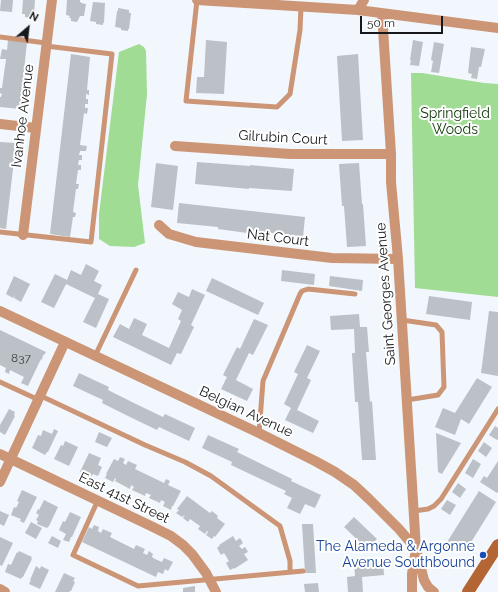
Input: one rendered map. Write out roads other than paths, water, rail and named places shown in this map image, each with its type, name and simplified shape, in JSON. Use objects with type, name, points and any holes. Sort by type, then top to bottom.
[{"type":"main road","points":[[468,592],[498,545]]},
{"type":"street","name":"Ivanhoe Avenue","points":[[23,234],[52,0]]},
{"type":"street","points":[[197,0],[358,10],[498,28]]},
{"type":"street","points":[[358,10],[364,0]]},
{"type":"street","name":"Saint Georges Avenue","points":[[382,13],[391,154],[391,182],[398,259],[416,549],[412,574],[412,592]]},
{"type":"street","points":[[0,124],[36,128]]},
{"type":"street","name":"Gilrubin Court","points":[[175,146],[290,154],[391,154]]},
{"type":"street","name":"Nat Court","points":[[159,225],[169,234],[196,242],[332,258],[398,259]]},
{"type":"street","name":"Belgian Avenue","points":[[0,311],[259,433],[335,472],[354,485],[383,513],[416,549],[424,580],[428,587],[434,592]]},
{"type":"street","points":[[0,482],[65,342]]},
{"type":"street","name":"East 41st Street","points":[[0,454],[171,536],[192,554],[206,573],[216,592]]},
{"type":"street","points":[[412,574],[420,592]]},
{"type":"lane","points":[[197,0],[186,101],[277,107],[290,94],[300,30],[301,6]]},
{"type":"lane","points":[[0,38],[112,54],[91,242],[0,232]]},
{"type":"lane","points":[[95,356],[136,270]]},
{"type":"lane","points":[[259,433],[263,381],[302,291],[308,289],[355,294]]},
{"type":"lane","points":[[402,320],[436,325],[442,332],[444,387],[438,395],[407,400]]},
{"type":"lane","points":[[0,382],[185,462],[211,476],[280,526],[290,561],[290,572]]},
{"type":"lane","points":[[414,511],[428,509],[434,506],[441,499],[498,409]]},
{"type":"lane","points":[[98,500],[73,554],[138,586],[303,571]]},
{"type":"place","name":"The Alameda & Argonne Avenue Southbound","points":[[483,555]]},
{"type":"park label","name":"Springfield Woods","points":[[455,122]]}]
